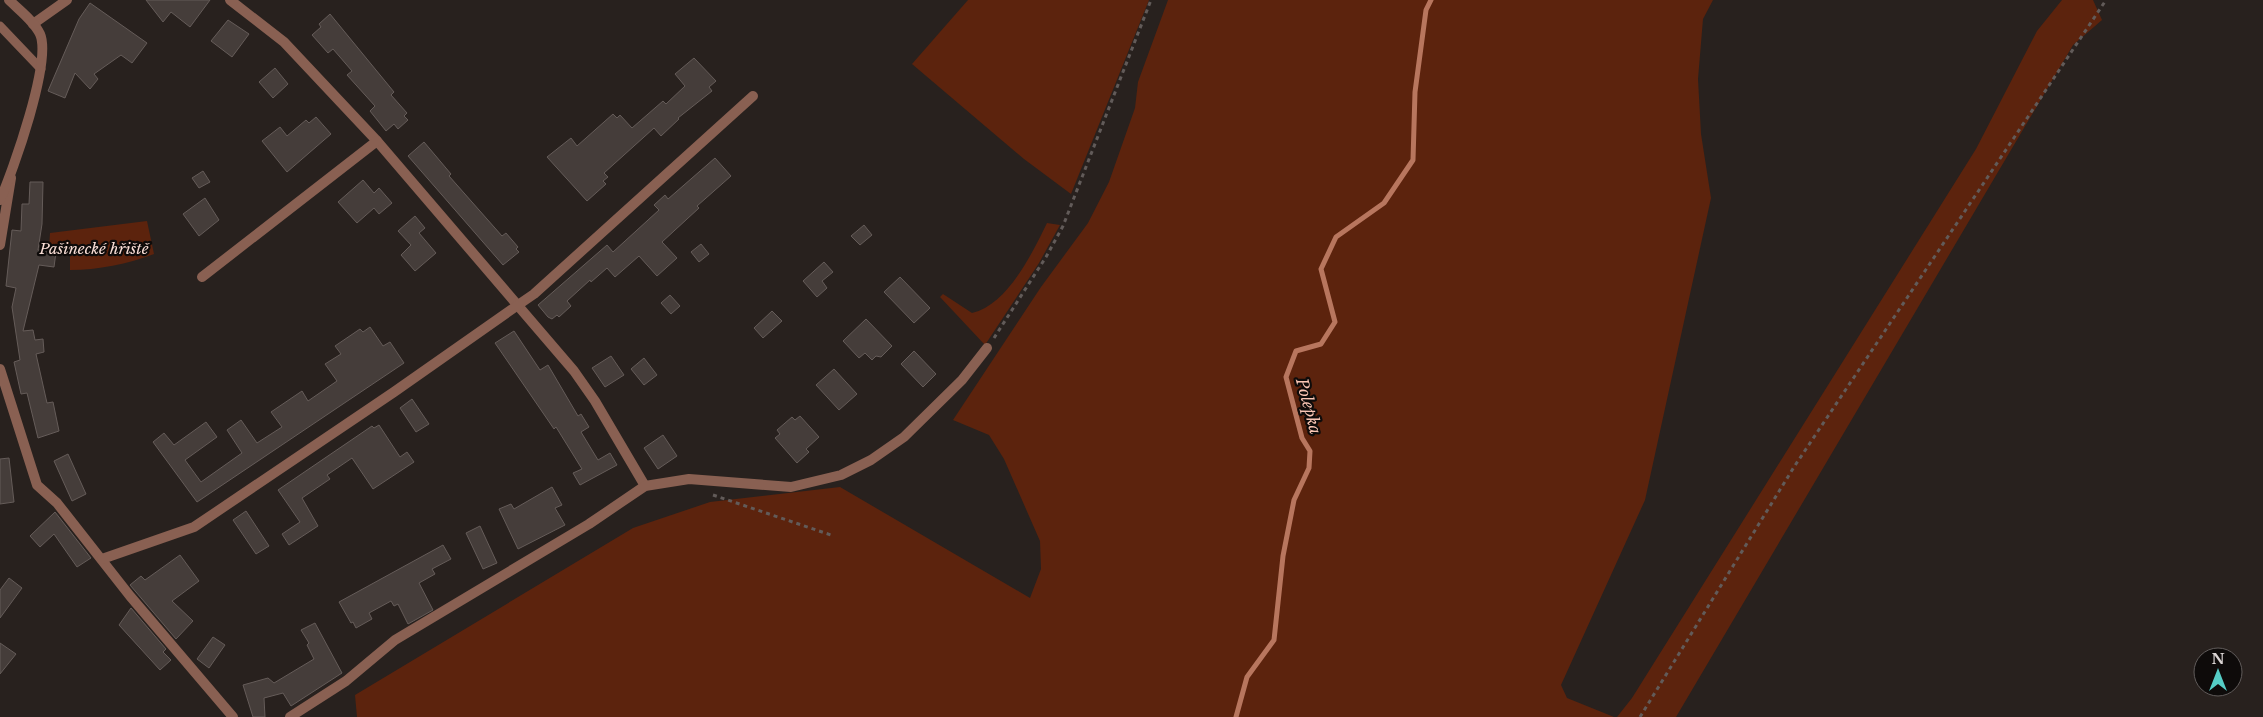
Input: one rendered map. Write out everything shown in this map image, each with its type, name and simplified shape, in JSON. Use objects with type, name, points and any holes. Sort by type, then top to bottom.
[{"type":"street","points":[[0,245],[12,172],[41,68],[43,45],[40,33],[9,0]]},
{"type":"street","points":[[33,24],[67,0]]},
{"type":"street","points":[[230,0],[284,42],[377,141],[518,305],[574,371],[595,401],[645,486]]},
{"type":"street","points":[[102,559],[194,527],[394,392],[534,294],[753,96]]},
{"type":"street","points":[[202,277],[377,141]]},
{"type":"street","points":[[0,200],[12,172]]},
{"type":"street","points":[[290,717],[346,681],[395,640],[589,524],[645,486],[689,479],[791,487],[841,475],[871,460],[904,437],[962,380],[987,348]]},
{"type":"street","points":[[0,369],[37,485],[57,503],[130,596],[233,717]]},
{"type":"lane","points":[[0,26],[41,68]]},
{"type":"path","points":[[987,348],[1046,257],[1063,226],[1151,0]]},
{"type":"path","points":[[1640,717],[1794,467],[2106,0]]},
{"type":"path","points":[[710,493],[717,498],[831,535]]},
{"type":"green space","points":[[968,0],[1149,0],[1071,194],[1024,159],[912,64]]},
{"type":"green space","points":[[1168,0],[1713,0],[1703,19],[1698,79],[1701,134],[1711,198],[1645,500],[1561,685],[1567,698],[1614,717],[357,717],[355,695],[633,528],[710,502],[840,487],[1030,598],[1041,569],[1040,541],[1004,459],[989,435],[953,420],[1041,287],[1088,223],[1109,182],[1135,108],[1138,82]]},
{"type":"green space","points":[[2062,0],[2093,0],[2102,20],[2073,45],[1676,717],[1617,717],[1632,698],[1976,149],[2037,31]]},
{"type":"green space","name":"Pašinecké hřiště","points":[[147,221],[154,254],[134,261],[102,268],[70,270],[70,251],[49,248],[50,233]]},
{"type":"green space","points":[[1047,223],[1060,225],[1039,263],[985,345],[940,297],[943,294],[972,313],[985,308],[996,300],[1017,277]]},
{"type":"building","points":[[146,0],[210,0],[190,27],[171,12],[163,22]]},
{"type":"building","points":[[90,3],[147,43],[132,63],[121,55],[94,74],[98,79],[90,89],[75,73],[65,98],[48,91],[79,19]]},
{"type":"building","points":[[330,14],[394,92],[391,95],[407,113],[404,116],[408,120],[398,129],[394,124],[386,131],[370,111],[375,106],[347,75],[352,71],[333,49],[328,53],[312,35],[321,27],[319,24]]},
{"type":"building","points":[[228,20],[249,34],[232,57],[211,41]]},
{"type":"building","points":[[694,58],[716,81],[709,87],[712,91],[678,118],[661,136],[654,128],[604,173],[608,177],[603,181],[606,184],[587,201],[547,157],[571,138],[577,146],[613,114],[617,118],[620,115],[632,128],[663,101],[666,104],[685,86],[675,74]]},
{"type":"building","points":[[275,68],[288,84],[273,98],[259,82]]},
{"type":"building","points":[[316,117],[331,134],[287,172],[262,141],[280,127],[287,136],[306,120],[309,123]]},
{"type":"building","points":[[424,142],[451,174],[449,176],[502,236],[506,233],[518,247],[516,249],[519,252],[503,265],[408,156]]},
{"type":"building","points":[[715,158],[731,176],[697,206],[699,208],[662,242],[677,258],[657,276],[639,256],[615,277],[607,268],[591,282],[590,280],[567,301],[571,306],[559,317],[557,315],[552,319],[548,317],[538,305],[607,245],[613,252],[659,210],[654,205],[665,195],[668,199]]},
{"type":"building","points":[[203,171],[210,182],[199,188],[192,178]]},
{"type":"building","points":[[363,180],[374,193],[379,188],[392,203],[379,214],[374,208],[357,223],[338,202]]},
{"type":"building","points":[[30,182],[43,182],[42,224],[38,250],[56,252],[54,267],[39,265],[23,331],[33,330],[35,340],[43,339],[44,352],[36,354],[47,403],[53,402],[59,431],[38,438],[27,393],[21,394],[14,362],[20,360],[12,307],[16,288],[6,286],[12,230],[21,231],[22,204],[29,204]]},
{"type":"building","points":[[205,198],[219,220],[199,236],[183,214]]},
{"type":"building","points":[[415,216],[425,228],[419,233],[436,253],[415,271],[401,255],[411,245],[398,231]]},
{"type":"building","points":[[864,225],[872,235],[860,245],[851,236]]},
{"type":"building","points":[[701,244],[709,254],[699,262],[691,252]]},
{"type":"building","points":[[824,262],[833,272],[822,281],[827,288],[817,297],[803,281]]},
{"type":"building","points":[[900,277],[930,308],[914,323],[884,292]]},
{"type":"building","points":[[670,295],[680,306],[671,314],[661,303]]},
{"type":"building","points":[[772,311],[782,321],[763,338],[754,328]]},
{"type":"building","points":[[866,319],[892,346],[881,357],[876,356],[872,360],[865,353],[859,358],[843,341]]},
{"type":"building","points":[[370,327],[383,346],[390,342],[404,363],[197,502],[153,442],[164,433],[174,445],[206,422],[217,437],[185,460],[201,482],[242,453],[227,430],[241,420],[257,443],[282,427],[271,412],[302,391],[308,401],[337,381],[325,364],[341,354],[335,346],[360,329],[363,332]]},
{"type":"building","points":[[514,331],[540,370],[548,365],[578,416],[581,414],[589,427],[581,432],[598,460],[610,453],[617,465],[580,485],[573,473],[582,469],[556,427],[554,429],[495,343]]},
{"type":"building","points":[[914,351],[936,374],[923,387],[901,364]]},
{"type":"building","points":[[611,356],[624,375],[605,387],[592,368]]},
{"type":"building","points":[[644,358],[657,375],[644,385],[631,369]]},
{"type":"building","points":[[834,369],[857,394],[839,410],[816,385]]},
{"type":"building","points":[[412,399],[429,424],[416,432],[400,408]]},
{"type":"building","points":[[800,416],[819,437],[806,449],[809,452],[797,463],[775,438],[780,434],[777,430],[792,417],[795,420]]},
{"type":"building","points":[[379,425],[400,457],[407,452],[414,462],[373,489],[352,458],[327,475],[330,479],[302,498],[318,526],[289,545],[282,534],[300,522],[278,490],[372,426],[374,428]]},
{"type":"building","points":[[663,435],[677,456],[658,469],[644,448]]},
{"type":"building","points":[[68,454],[86,494],[72,501],[54,461]]},
{"type":"building","points":[[9,458],[14,502],[0,504],[0,459]]},
{"type":"building","points":[[552,487],[562,505],[555,508],[565,525],[518,549],[499,509],[511,504],[514,509]]},
{"type":"building","points":[[246,511],[269,546],[256,554],[233,520]]},
{"type":"building","points":[[55,512],[91,558],[77,567],[54,534],[40,547],[30,536]]},
{"type":"building","points":[[480,526],[497,563],[483,569],[466,533]]},
{"type":"building","points":[[443,545],[451,559],[432,569],[435,574],[419,583],[433,610],[408,624],[398,604],[394,606],[391,601],[369,613],[372,619],[356,628],[353,622],[351,623],[339,602]]},
{"type":"building","points":[[180,555],[199,581],[172,601],[193,621],[176,639],[130,585],[141,576],[145,580]]},
{"type":"building","points":[[9,578],[22,588],[0,618],[0,590]]},
{"type":"building","points":[[131,608],[166,649],[163,652],[171,660],[160,670],[119,625]]},
{"type":"building","points":[[315,623],[342,673],[291,706],[283,693],[264,698],[265,717],[253,717],[243,685],[268,678],[274,683],[314,659],[307,645],[309,643],[301,630]]},
{"type":"building","points":[[213,637],[225,645],[209,668],[197,659]]},
{"type":"building","points":[[0,643],[16,654],[0,674]]},
{"type":"waterway","name":"Polepka","points":[[1236,717],[1247,677],[1274,640],[1283,556],[1294,500],[1309,468],[1310,451],[1302,438],[1286,377],[1296,351],[1321,344],[1335,322],[1321,269],[1336,237],[1384,203],[1413,160],[1415,92],[1426,10],[1431,0]]}]
